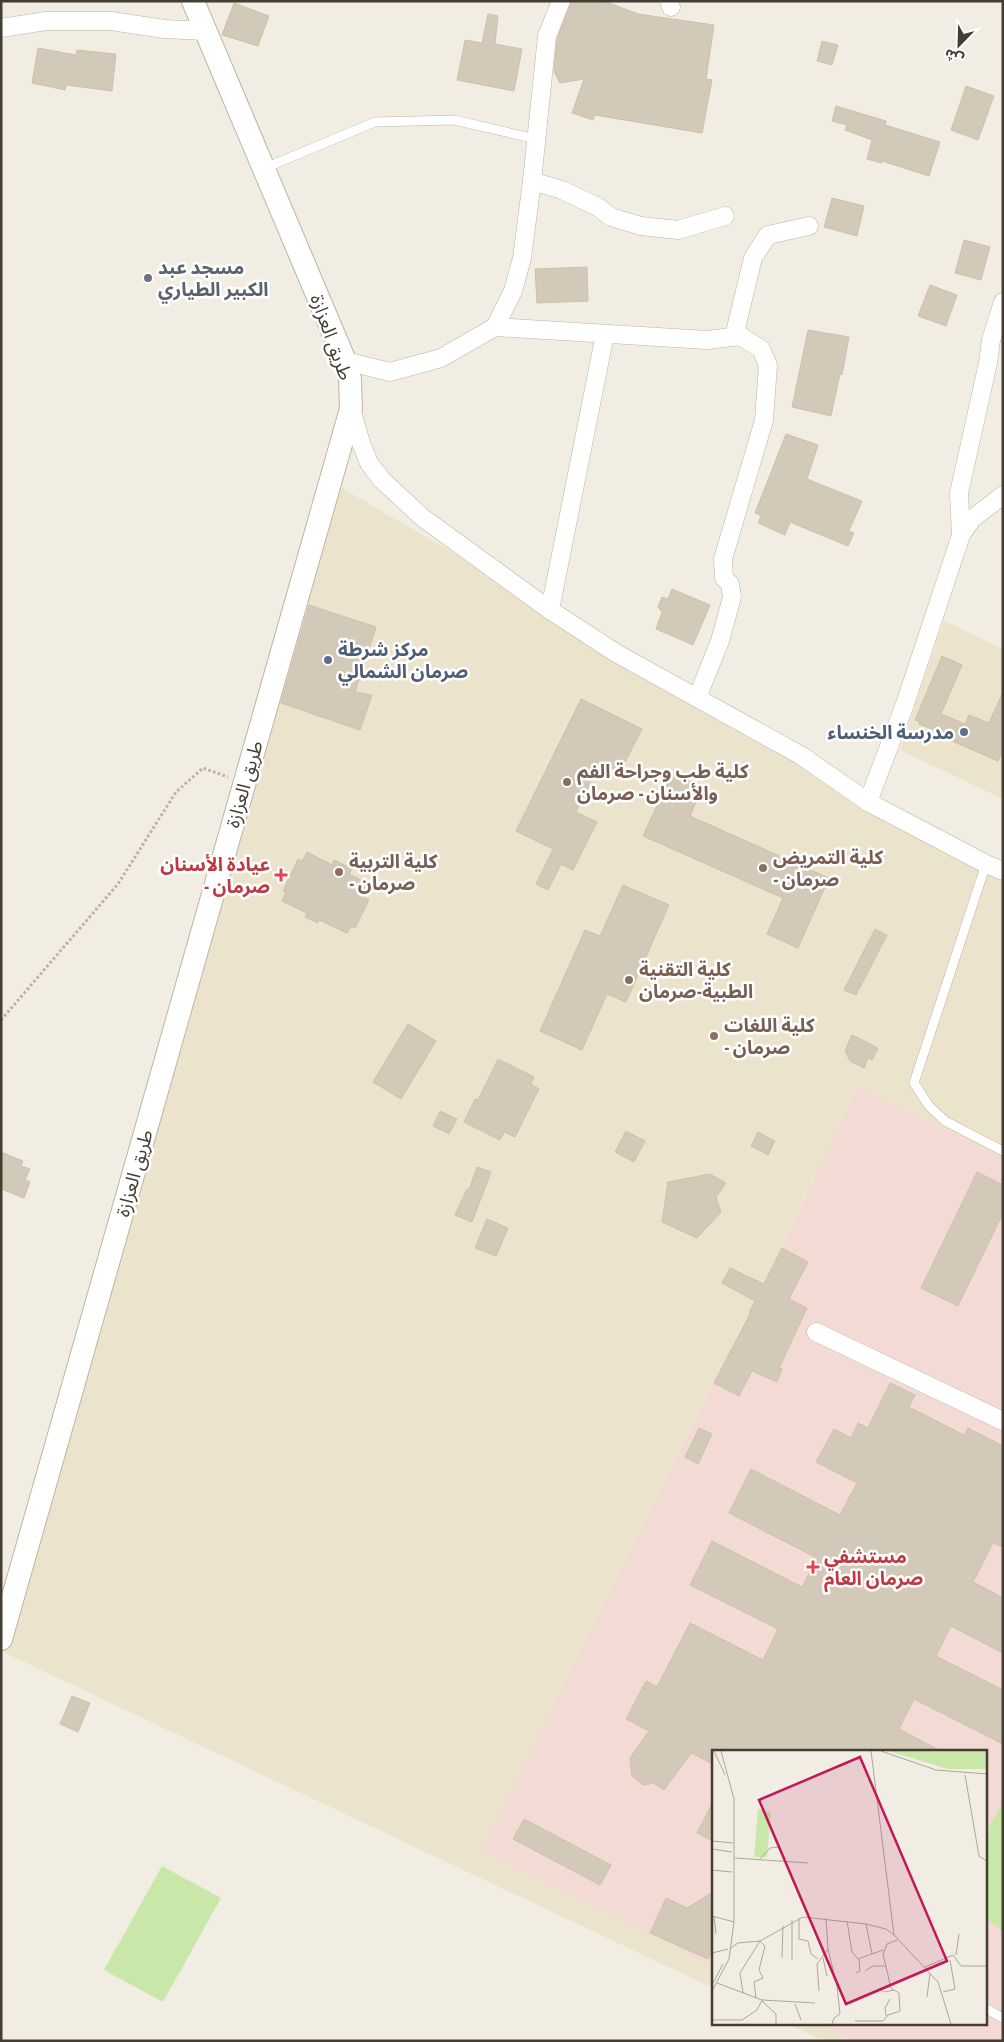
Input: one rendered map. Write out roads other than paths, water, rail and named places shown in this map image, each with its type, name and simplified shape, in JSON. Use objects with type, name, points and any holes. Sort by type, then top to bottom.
[{"type":"street","name":"طريق العزازة","points":[[1,1639],[351,409],[350,379],[345,360],[193,1]]},
{"type":"street","points":[[345,360],[390,372],[441,358],[495,327],[514,291],[522,258],[547,36],[561,1]]},
{"type":"street","points":[[1,28],[46,21],[111,22],[164,29],[206,31]]},
{"type":"street","points":[[532,180],[562,190],[598,207],[611,217],[641,226],[678,230],[725,216]]},
{"type":"street","points":[[697,698],[720,642],[732,596],[730,584],[724,578],[723,559],[764,420],[768,365],[761,349],[740,336],[736,328],[754,258],[768,235],[809,226]]},
{"type":"street","points":[[961,535],[959,493],[988,363],[991,340],[1003,302]]},
{"type":"street","points":[[495,327],[707,340],[740,336]]},
{"type":"street","points":[[550,610],[605,334]]},
{"type":"street","points":[[351,409],[369,462],[388,486],[423,518],[550,610],[616,653],[802,756],[868,802],[986,864],[1003,870]]},
{"type":"street","points":[[868,802],[906,704],[961,535],[972,519],[1003,495]]},
{"type":"street","points":[[816,1332],[1003,1422]]},
{"type":"lane","points":[[264,168],[375,122],[454,120],[536,139]]},
{"type":"lane","points":[[986,864],[914,1083],[929,1106],[945,1121],[1003,1151]]},
{"type":"lane","points":[[986,2009],[1003,2018]]},
{"type":"place","name":"مسجد عبد الكبير الطياري","points":[[148,278]]},
{"type":"place","name":"مركز شرطة صرمان الشمالي","points":[[328,660]]},
{"type":"place","name":"مدرسة الخنساء","points":[[964,732]]},
{"type":"place","name":"كلية طب وجراحة الفم والأسنان - صرمان","points":[[567,782]]},
{"type":"place","name":"كلية التمريض - صرمان","points":[[763,868]]},
{"type":"place","name":"كلية التربية - صرمان","points":[[339,872]]},
{"type":"place","name":"عيادة الأسنان - صرمان","points":[[281,875]]},
{"type":"place","name":"كلية التقنية الطبية-صرمان","points":[[629,980]]},
{"type":"place","name":"كلية اللغات - صرمان","points":[[714,1036]]},
{"type":"place","name":"مستشفي صرمان العام","points":[[813,1567]]}]
